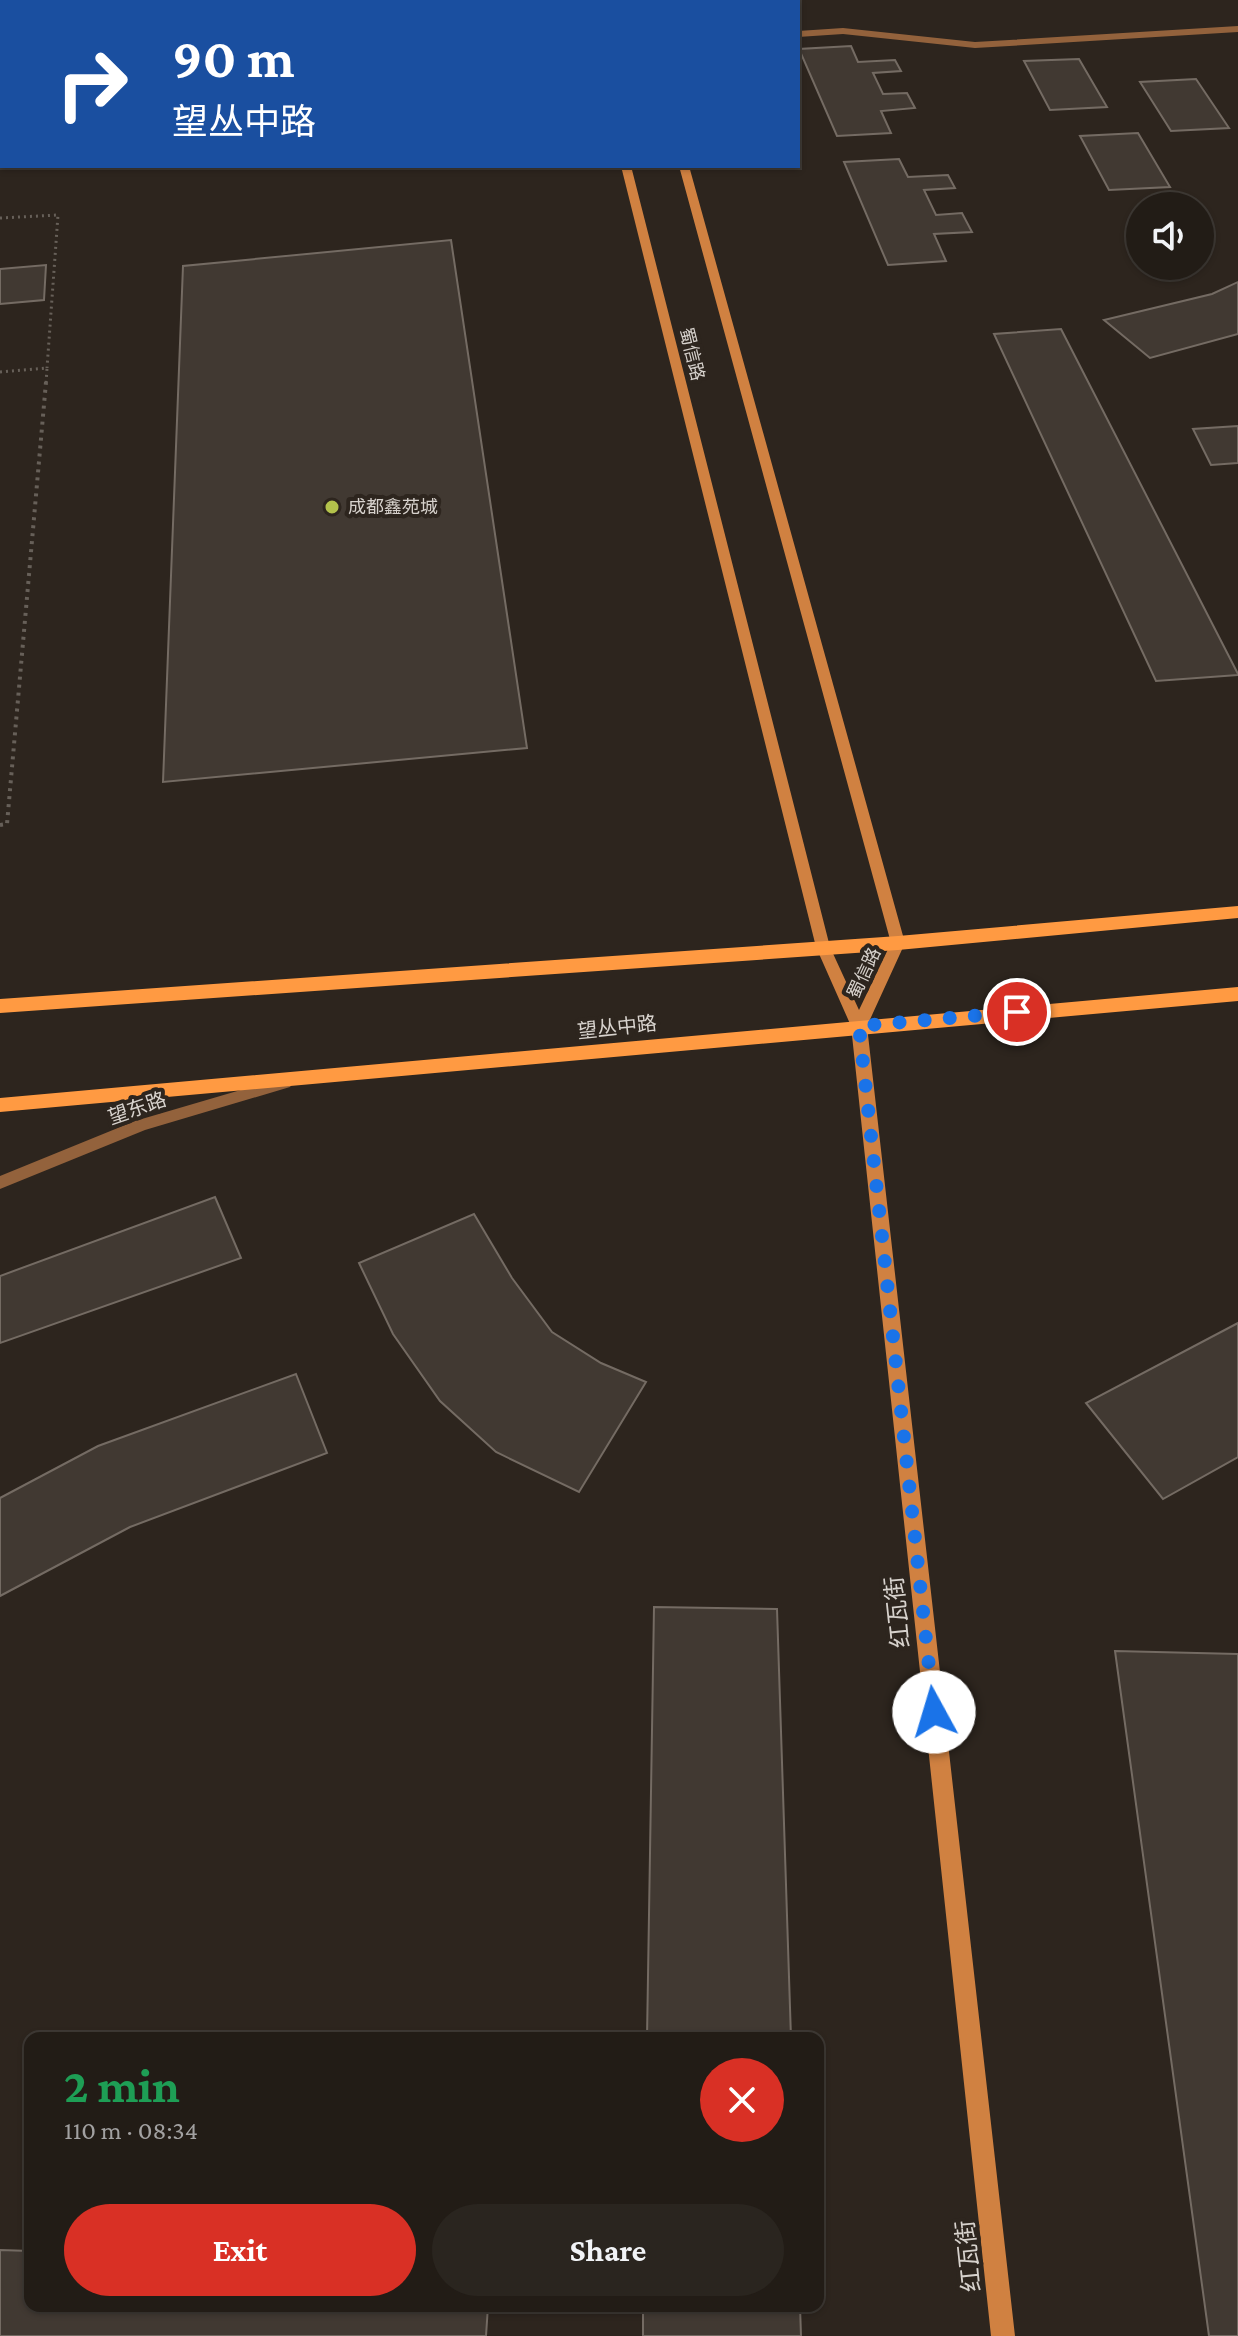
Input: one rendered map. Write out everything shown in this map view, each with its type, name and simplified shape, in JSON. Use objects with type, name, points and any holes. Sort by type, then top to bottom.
[{"type":"main road","name":"蜀信路","points":[[627,168],[823,947],[859,1026]]},
{"type":"main road","name":"蜀信路","points":[[685,168],[898,943],[859,1026]]},
{"type":"main road","points":[[0,1006],[898,943],[1238,912]]},
{"type":"main road","name":"望丛中路","points":[[0,1105],[1238,994]]},
{"type":"main road","name":"红瓦街","points":[[859,1026],[1003,2336]]},
{"type":"street","points":[[800,34],[843,31],[975,45],[1238,29]]},
{"type":"street","name":"望东路","points":[[0,1183],[141,1125],[292,1081]]},
{"type":"path","points":[[0,218],[58,215],[7,824],[0,825]]},
{"type":"path","points":[[0,372],[47,368]]},
{"type":"building","points":[[851,46],[858,62],[895,60],[901,71],[873,73],[883,94],[907,93],[915,108],[881,111],[891,133],[837,136],[800,49]]},
{"type":"building","points":[[1079,59],[1107,107],[1050,110],[1024,61]]},
{"type":"building","points":[[1196,79],[1229,128],[1171,131],[1140,82]]},
{"type":"building","points":[[1138,133],[1170,187],[1109,190],[1080,136]]},
{"type":"building","points":[[899,159],[908,177],[948,175],[955,188],[924,190],[936,215],[962,213],[972,232],[934,234],[946,261],[888,265],[844,162]]},
{"type":"building","name":"成都鑫苑城","points":[[451,240],[527,748],[163,782],[183,266]]},
{"type":"building","points":[[46,265],[44,300],[0,304],[0,269]]},
{"type":"building","points":[[1238,282],[1238,334],[1150,358],[1104,320],[1212,294]]},
{"type":"building","points":[[1061,329],[1238,675],[1156,681],[994,334]]},
{"type":"building","points":[[1238,426],[1238,463],[1211,465],[1193,429]]},
{"type":"building","points":[[215,1197],[241,1258],[0,1343],[0,1276]]},
{"type":"building","points":[[474,1214],[512,1278],[552,1332],[601,1363],[646,1382],[579,1492],[496,1452],[440,1401],[393,1334],[359,1263]]},
{"type":"building","points":[[1238,1323],[1238,1457],[1163,1499],[1086,1403]]},
{"type":"building","points":[[296,1374],[327,1453],[130,1527],[0,1596],[0,1498],[98,1446]]},
{"type":"building","points":[[654,1607],[777,1609],[791,2032],[647,2032]]},
{"type":"building","points":[[1115,1651],[1238,1654],[1238,2336],[1209,2336]]},
{"type":"building","points":[[0,2250],[24,2251],[24,2312],[488,2312],[486,2336],[0,2336]]},
{"type":"building","points":[[643,2312],[800,2312],[801,2336],[643,2336]]},
{"type":"place","name":"成都鑫苑城","points":[[332,507]]},
{"type":"route","points":[[934,1712],[859,1026],[1017,1012]]}]
